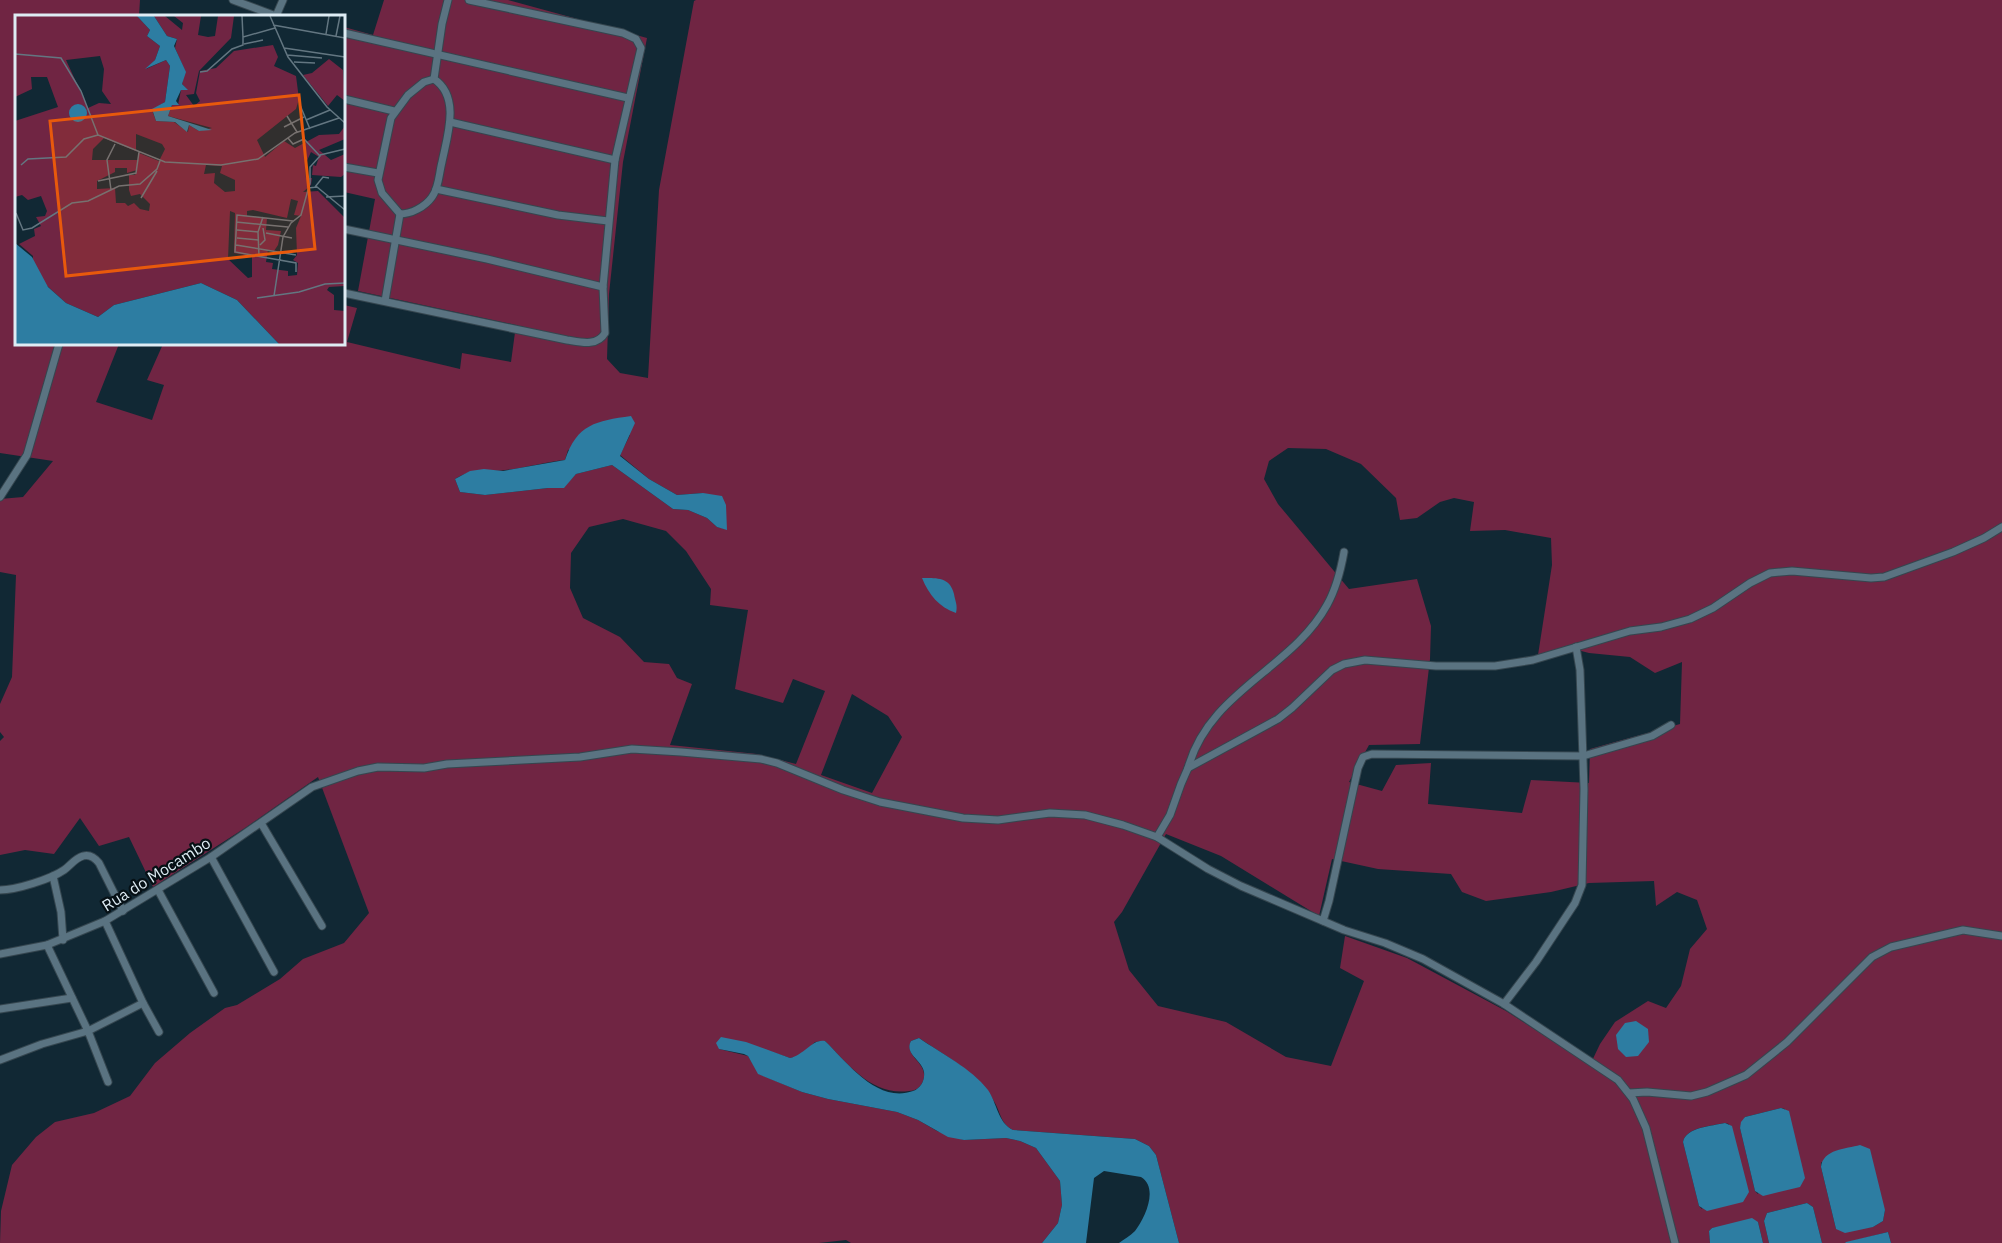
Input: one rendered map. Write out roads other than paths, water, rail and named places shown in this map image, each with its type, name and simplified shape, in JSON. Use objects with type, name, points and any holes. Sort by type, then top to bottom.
[{"type":"street","points":[[233,0],[273,15]]},
{"type":"street","points":[[276,15],[283,0]]},
{"type":"street","points":[[434,79],[448,0]]},
{"type":"street","points":[[345,293],[586,343],[602,339],[605,333],[603,287],[615,160],[640,48],[636,39],[623,33],[470,0]]},
{"type":"street","points":[[345,33],[628,98]]},
{"type":"street","points":[[400,214],[382,193],[379,185],[378,173],[391,118],[394,111],[414,90],[424,82],[434,79]]},
{"type":"street","points":[[400,214],[417,209],[426,203],[436,189],[450,122],[448,102],[441,85],[434,79]]},
{"type":"street","points":[[345,99],[394,111]]},
{"type":"street","points":[[450,122],[615,160]]},
{"type":"street","points":[[345,167],[378,173]]},
{"type":"street","points":[[436,189],[558,215],[608,221]]},
{"type":"street","points":[[385,301],[400,214]]},
{"type":"street","points":[[345,229],[487,259],[603,287]]},
{"type":"street","points":[[1,494],[27,455],[59,345]]},
{"type":"street","points":[[1188,768],[1278,719],[1332,670],[1344,664],[1365,660],[1436,666],[1495,666],[1533,660],[1630,630],[1660,627],[1690,619],[1713,608],[1750,583],[1770,573],[1792,571],[1870,578],[1884,577],[1953,552],[2002,526]]},
{"type":"street","points":[[1157,837],[1170,815],[1180,784],[1203,734],[1218,713],[1299,640],[1324,609],[1330,599],[1344,552]]},
{"type":"street","points":[[1504,1004],[1536,963],[1581,891],[1584,825],[1583,756],[1580,670],[1576,647]]},
{"type":"street","points":[[1323,921],[1358,768],[1363,757],[1372,754],[1583,756],[1652,736],[1671,725]]},
{"type":"street","name":"Rua do Mocambo","points":[[0,954],[63,940],[105,921],[211,857],[312,787],[358,771],[378,767],[424,768],[447,764],[580,757],[626,749],[761,759],[868,798],[963,818],[987,820],[1050,813],[1074,814],[1098,817],[1157,837],[1240,886],[1323,921],[1424,959],[1504,1004],[1618,1080],[1629,1093]]},
{"type":"street","points":[[261,823],[322,926]]},
{"type":"street","points":[[0,890],[12,890],[53,876],[81,857],[94,857],[123,911]]},
{"type":"street","points":[[211,857],[274,972]]},
{"type":"street","points":[[53,876],[61,912],[63,940]]},
{"type":"street","points":[[158,890],[214,993]]},
{"type":"street","points":[[105,921],[159,1032]]},
{"type":"street","points":[[1674,1243],[1646,1128],[1629,1093],[1647,1092],[1684,1097],[1696,1095],[1746,1075],[1787,1042],[1872,957],[1891,947],[1963,930],[2002,936]]},
{"type":"street","points":[[47,945],[88,1031],[108,1082]]},
{"type":"street","points":[[0,1009],[72,998]]},
{"type":"street","points":[[0,1060],[88,1031],[143,1003]]},
{"type":"water","points":[[631,416],[635,423],[620,456],[649,479],[677,495],[703,493],[722,496],[726,505],[727,530],[717,527],[707,518],[688,510],[673,509],[612,465],[576,474],[564,488],[485,495],[460,492],[455,479],[470,471],[484,469],[503,471],[565,460],[575,439],[589,426]]},
{"type":"water","points":[[922,578],[938,579],[949,584],[956,603],[956,613],[935,600]]},
{"type":"water","points":[[1636,1021],[1648,1029],[1649,1042],[1638,1056],[1626,1057],[1618,1049],[1616,1035],[1625,1023]]},
{"type":"water","points":[[721,1037],[746,1042],[790,1058],[800,1054],[816,1042],[825,1041],[864,1079],[887,1092],[900,1093],[916,1090],[923,1081],[923,1068],[909,1046],[911,1041],[919,1038],[965,1068],[981,1082],[991,1095],[1004,1123],[1013,1130],[1135,1139],[1149,1146],[1156,1155],[1179,1243],[1119,1243],[1135,1231],[1143,1219],[1150,1195],[1149,1188],[1141,1177],[1104,1171],[1094,1178],[1086,1243],[1042,1243],[1058,1223],[1062,1205],[1060,1181],[1036,1148],[1006,1138],[964,1140],[948,1137],[918,1120],[897,1112],[802,1092],[758,1074],[748,1056],[719,1049],[716,1043]]},
{"type":"water","points":[[1781,1108],[1789,1111],[1805,1178],[1800,1187],[1763,1196],[1755,1191],[1740,1128],[1741,1122],[1745,1117]]},
{"type":"water","points":[[1725,1123],[1732,1126],[1749,1192],[1743,1202],[1707,1211],[1699,1206],[1683,1142],[1685,1137],[1694,1130]]},
{"type":"water","points":[[1860,1145],[1870,1149],[1885,1210],[1883,1221],[1873,1227],[1845,1233],[1836,1229],[1821,1167],[1823,1161],[1831,1153]]},
{"type":"water","points":[[1807,1203],[1813,1207],[1822,1243],[1769,1243],[1764,1221],[1767,1213]]},
{"type":"water","points":[[1752,1218],[1758,1222],[1763,1243],[1710,1243],[1709,1231],[1712,1228]]},
{"type":"water","points":[[1888,1232],[1891,1243],[1845,1243],[1846,1242]]}]
